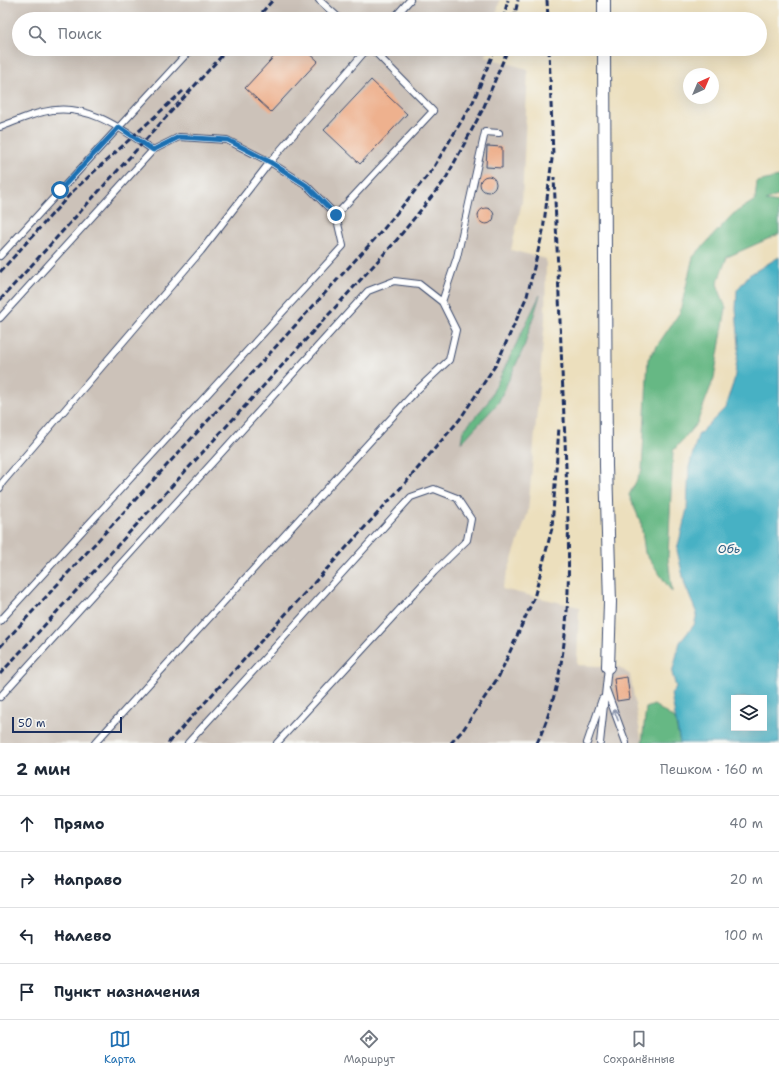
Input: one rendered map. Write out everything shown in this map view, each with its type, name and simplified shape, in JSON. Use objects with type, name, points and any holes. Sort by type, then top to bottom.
[{"type":"street","points":[[604,0],[604,12]]},
{"type":"street","points":[[604,56],[606,466],[610,602],[608,667]]},
{"type":"lane","points":[[319,0],[332,12]]},
{"type":"lane","points":[[399,12],[410,0]]},
{"type":"lane","points":[[0,256],[185,56]]},
{"type":"lane","points":[[1,485],[201,251],[270,162],[361,56]]},
{"type":"lane","points":[[336,215],[433,111],[379,56]]},
{"type":"lane","points":[[0,127],[44,112],[69,109],[97,116],[119,127],[153,150]]},
{"type":"lane","points":[[442,302],[457,257],[485,132],[499,133]]},
{"type":"lane","points":[[0,318],[153,150],[179,137],[228,140],[270,162],[306,185],[336,215],[343,246],[0,621]]},
{"type":"lane","points":[[0,697],[368,291],[394,281],[419,284],[442,302],[456,330],[449,360],[416,391],[95,743]]},
{"type":"lane","points":[[188,743],[411,497],[434,489],[457,498],[471,518],[467,540],[434,572],[277,743]]},
{"type":"lane","points":[[600,743],[608,667]]},
{"type":"lane","points":[[587,743],[606,688]]},
{"type":"lane","points":[[606,688],[626,743]]},
{"type":"shaded area","points":[[0,0],[500,0],[497,12],[12,12],[12,56],[485,56],[528,69],[522,202],[511,250],[546,259],[545,320],[528,512],[502,589],[579,607],[577,665],[619,667],[630,675],[642,743],[0,743]]},
{"type":"green space","points":[[779,177],[779,195],[766,201],[779,203],[779,234],[727,257],[717,284],[726,308],[714,378],[697,423],[673,451],[668,557],[672,592],[645,553],[641,523],[629,495],[642,470],[648,359],[680,312],[693,257],[733,214],[755,200],[757,182]]},
{"type":"green space","points":[[540,295],[524,347],[498,403],[461,443],[463,431],[488,402]]},
{"type":"green space","points":[[654,705],[675,719],[680,743],[642,743],[646,708]]},
{"type":"water","name":"Обь","points":[[779,257],[779,743],[680,743],[671,694],[676,687],[672,673],[680,642],[694,625],[697,614],[685,585],[677,550],[687,509],[689,467],[698,435],[725,408],[734,381],[739,346],[736,309],[737,290],[749,275]]},
{"type":"building","points":[[275,56],[312,56],[318,61],[271,112],[245,88]]},
{"type":"building","points":[[371,80],[407,114],[360,164],[324,130]]},
{"type":"building","points":[[487,146],[502,147],[502,168],[486,167]]},
{"type":"building","points":[[485,176],[491,176],[496,181],[494,190],[491,192],[485,192],[480,187],[480,181]]},
{"type":"building","points":[[483,208],[489,208],[494,213],[492,222],[489,224],[483,224],[478,219],[478,213]]},
{"type":"building","points":[[627,677],[630,699],[617,701],[614,679]]},
{"type":"railway","points":[[262,12],[273,0]]},
{"type":"railway","points":[[505,12],[508,0]]},
{"type":"railway","points":[[515,12],[518,0]]},
{"type":"railway","points":[[547,0],[548,12]]},
{"type":"railway","points":[[0,300],[222,56]]},
{"type":"railway","points":[[0,647],[382,231],[432,170],[473,102],[492,56]]},
{"type":"railway","points":[[0,674],[395,242],[445,180],[483,109],[505,56]]},
{"type":"railway","points":[[549,56],[553,156]]},
{"type":"railway","points":[[0,272],[74,190],[183,91]]},
{"type":"railway","points":[[168,743],[407,481],[460,419],[497,363],[527,296],[543,231],[553,151]]},
{"type":"railway","points":[[537,743],[550,708],[560,672],[568,594],[568,515],[554,177]]},
{"type":"railway","points":[[451,743],[463,730],[499,676],[534,598],[552,528],[559,427]]},
{"type":"route","points":[[60,190],[119,127],[133,135],[153,150],[179,137],[228,140],[270,162],[306,185],[336,215]]}]
